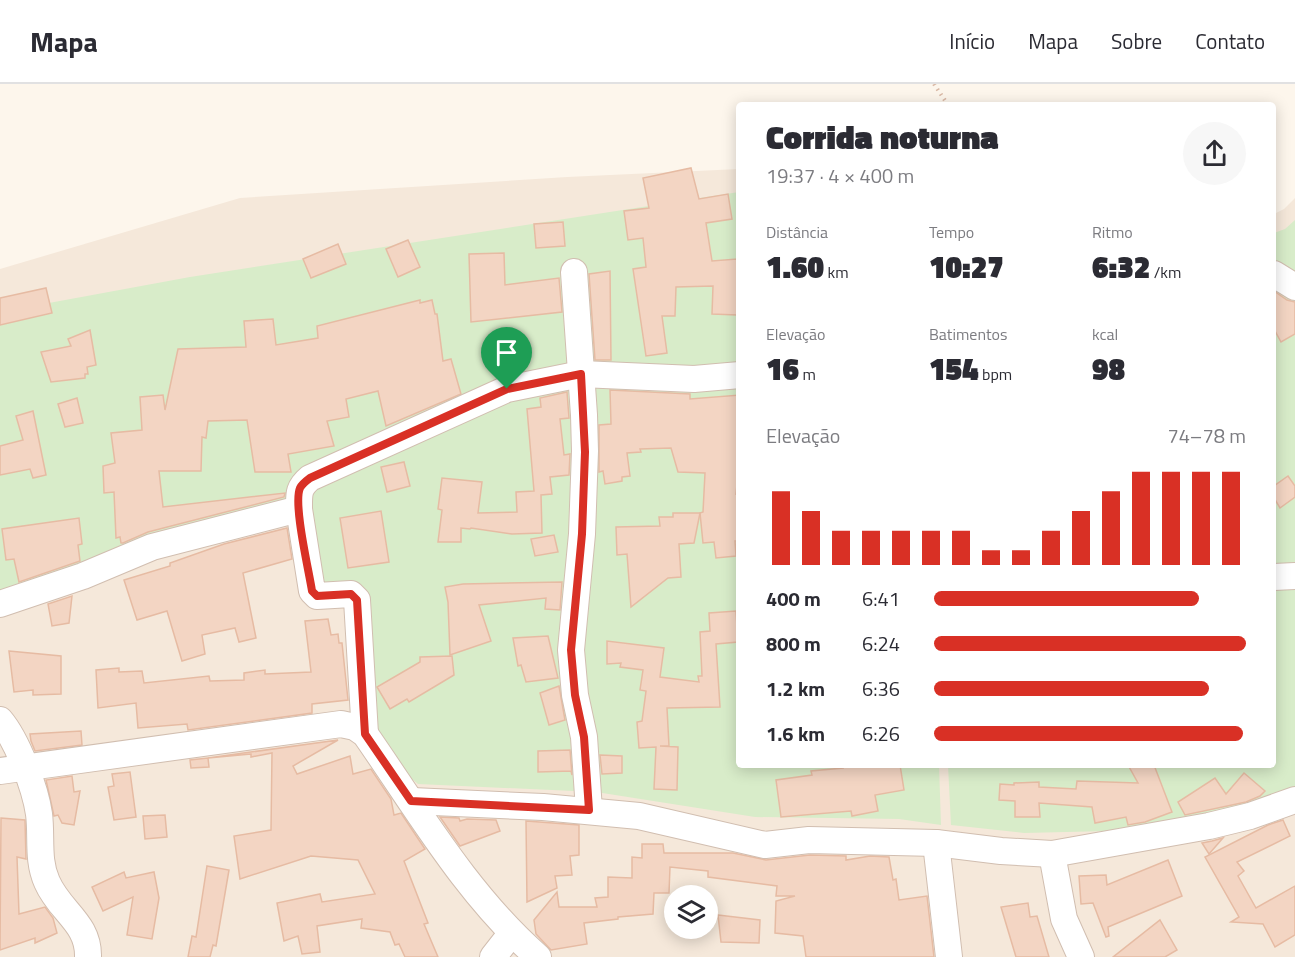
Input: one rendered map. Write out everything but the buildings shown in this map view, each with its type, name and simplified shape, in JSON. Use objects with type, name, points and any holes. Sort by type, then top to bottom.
[{"type":"street","points":[[574,272],[584,415],[584,487],[571,650],[575,695],[584,737],[589,810]]},
{"type":"street","points":[[1276,275],[1295,287]]},
{"type":"street","points":[[365,734],[357,600],[351,594],[317,596],[312,591],[299,508],[299,490],[302,484],[310,478],[507,389],[581,374],[694,379],[736,375]]},
{"type":"street","points":[[0,604],[83,576],[152,547],[299,508]]},
{"type":"street","points":[[1276,577],[1295,576]]},
{"type":"street","points":[[0,720],[11,736],[25,767],[39,813],[40,860],[46,880],[56,901],[85,933],[88,957]]},
{"type":"street","points":[[0,771],[341,724],[355,727],[365,734],[471,885],[511,934],[538,957]]},
{"type":"street","points":[[411,801],[589,810],[639,816],[765,846],[809,840],[936,843],[1000,851],[1052,854],[1209,826],[1292,806]]},
{"type":"street","points":[[936,843],[950,957]]},
{"type":"street","points":[[1052,854],[1064,919],[1081,957]]},
{"type":"street","points":[[493,957],[511,934]]},
{"type":"path","points":[[934,84],[946,102]]},
{"type":"shaded area","points":[[736,169],[736,768],[1276,768],[1276,213],[1284,209],[1295,198],[1295,957],[0,957],[0,269],[240,198],[567,177]]},
{"type":"green space","points":[[736,192],[736,768],[939,768],[941,825],[899,819],[755,817],[596,792],[418,784],[393,763],[369,724],[361,613],[317,588],[303,504],[0,598],[0,312],[190,277]]},
{"type":"green space","points":[[1295,220],[1295,793],[1223,817],[1109,831],[1024,833],[951,825],[948,768],[1276,768],[1276,232],[1285,229]]},
{"type":"route","points":[[581,374],[585,452],[582,534],[571,650],[575,695],[584,737],[589,810],[411,801],[365,734],[357,600],[351,594],[317,596],[312,591],[299,508],[299,490],[302,484],[310,478],[507,389],[581,374]]}]
